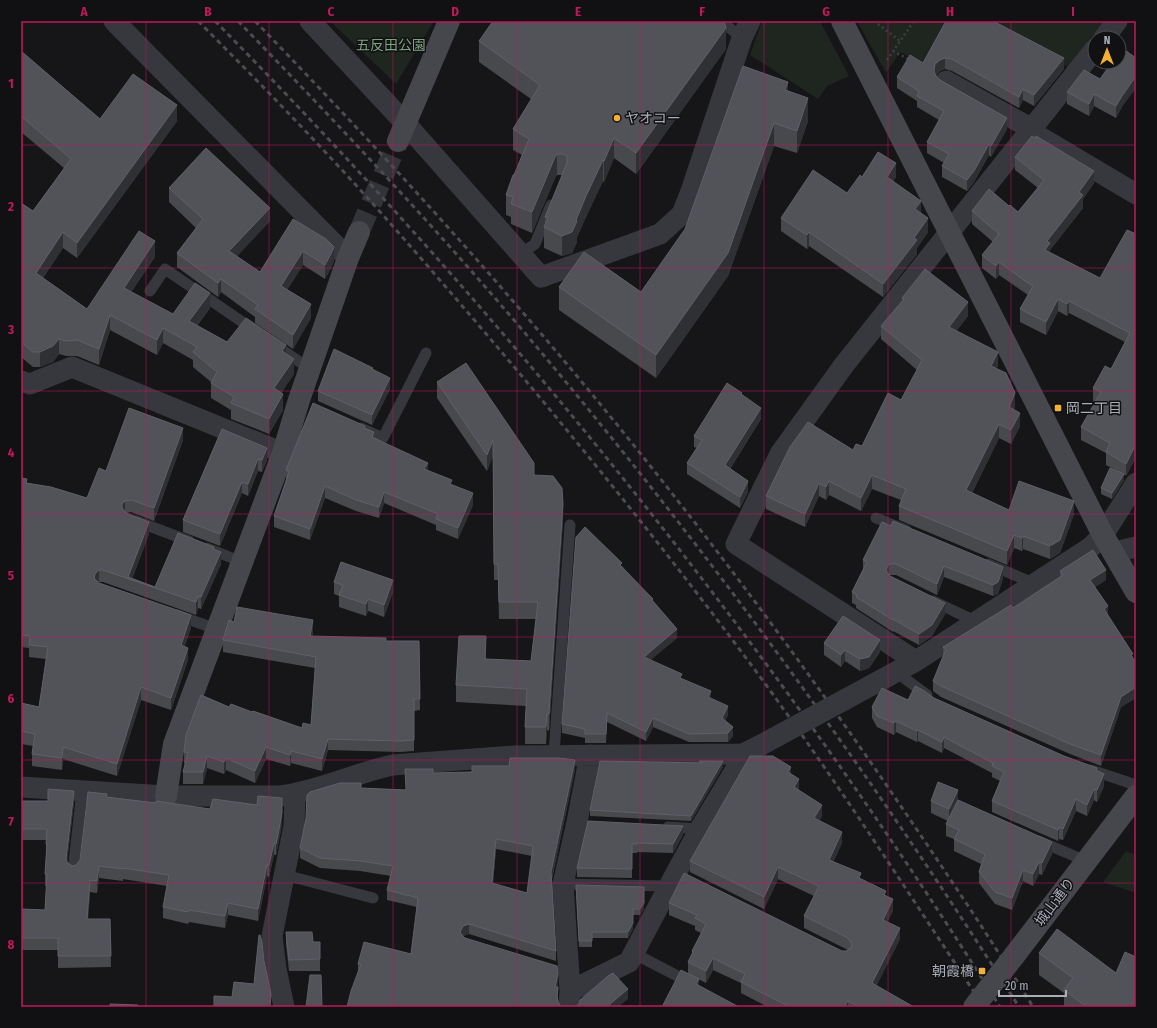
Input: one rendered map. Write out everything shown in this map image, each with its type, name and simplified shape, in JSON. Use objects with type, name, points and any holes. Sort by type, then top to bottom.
[{"type":"street","points":[[114,21],[348,258]]},
{"type":"street","points":[[310,21],[402,132],[521,254],[541,277],[660,234],[682,214],[691,192],[746,29]]},
{"type":"street","points":[[402,132],[449,21]]},
{"type":"street","points":[[842,21],[1109,544],[1136,592]]},
{"type":"street","points":[[1110,30],[1117,21]]},
{"type":"street","points":[[916,661],[736,544],[780,454],[844,365],[1087,59]]},
{"type":"street","points":[[946,80],[1023,124],[1030,131],[1136,194]]},
{"type":"street","points":[[166,796],[174,744],[303,401],[310,369],[348,258],[359,232]]},
{"type":"street","points":[[21,381],[30,384],[72,367],[283,453]]},
{"type":"street","points":[[1109,544],[1136,483]]},
{"type":"street","points":[[590,755],[581,822],[563,884],[566,984],[629,962],[676,878],[700,829],[736,769],[752,749],[916,661],[1091,547],[1109,544],[1136,547]]},
{"type":"street","points":[[21,787],[82,792],[166,796],[262,796],[295,794],[377,768],[394,765],[554,754],[590,755],[752,749]]},
{"type":"street","points":[[284,1007],[276,969],[272,936],[294,826],[295,794]]},
{"type":"street","name":"城山通り","points":[[974,1007],[1136,796]]},
{"type":"lane","points":[[721,21],[746,29]]},
{"type":"lane","points":[[521,254],[535,244],[555,195]]},
{"type":"lane","points":[[150,291],[165,269],[310,369]]},
{"type":"lane","points":[[348,422],[383,438],[426,353]]},
{"type":"lane","points":[[876,518],[919,536]]},
{"type":"lane","points":[[129,519],[242,562]]},
{"type":"lane","points":[[554,754],[570,526]]},
{"type":"lane","points":[[978,560],[1036,584]]},
{"type":"lane","points":[[921,595],[978,622]]},
{"type":"lane","points":[[166,611],[216,629]]},
{"type":"lane","points":[[896,672],[937,703]]},
{"type":"lane","points":[[1080,766],[1136,785]]},
{"type":"lane","points":[[73,871],[82,792]]},
{"type":"lane","points":[[654,826],[700,829]]},
{"type":"lane","points":[[1032,838],[1086,861]]},
{"type":"lane","points":[[285,875],[373,898]]},
{"type":"lane","points":[[563,884],[676,878]]},
{"type":"lane","points":[[633,953],[702,989]]},
{"type":"path","points":[[874,21],[900,41]]},
{"type":"path","points":[[913,62],[893,52],[914,21]]},
{"type":"green space","name":"五反田公園","points":[[330,21],[434,21],[396,84]]},
{"type":"green space","points":[[762,21],[820,21],[849,76],[827,86],[818,99],[750,55]]},
{"type":"green space","points":[[857,21],[948,21],[924,65],[900,52],[886,73]]},
{"type":"green space","points":[[980,21],[1108,21],[1101,30],[1087,30],[1087,49],[1072,69]]},
{"type":"green space","points":[[1126,851],[1136,855],[1136,893],[1103,882]]},
{"type":"building","name":"ヤオコー","points":[[493,21],[724,21],[726,28],[636,153],[614,138],[586,196],[572,232],[562,236],[544,227],[548,218],[545,217],[567,163],[567,156],[557,154],[555,157],[532,212],[511,204],[513,197],[506,195],[529,139],[513,129],[540,85],[479,41]]},
{"type":"building","points":[[946,21],[993,21],[1064,58],[1034,95],[1023,89],[1019,97],[952,59],[945,58],[935,64],[934,71],[940,80],[1007,118],[991,146],[989,144],[974,171],[967,180],[942,166],[949,154],[927,142],[944,111],[917,96],[919,91],[897,77],[910,55],[923,63]]},
{"type":"building","points":[[21,51],[100,119],[133,74],[177,105],[77,243],[63,232],[36,273],[87,309],[139,231],[155,241],[124,288],[173,314],[195,283],[210,293],[189,321],[227,342],[246,318],[286,345],[282,351],[294,359],[274,388],[283,394],[269,419],[231,403],[234,397],[211,383],[217,372],[193,352],[197,347],[163,328],[157,340],[110,315],[99,349],[77,340],[66,341],[59,339],[53,346],[40,352],[33,352],[21,342],[21,203],[33,211],[71,159],[21,116]]},
{"type":"building","points":[[1127,52],[1136,58],[1136,76],[1116,106],[1094,94],[1089,104],[1067,92],[1084,70],[1100,79],[1106,70],[1127,70]]},
{"type":"building","points":[[743,66],[788,82],[785,90],[808,98],[797,131],[774,123],[728,253],[656,355],[559,287],[584,252],[641,292],[685,229]]},
{"type":"building","points":[[1032,136],[1035,138],[1036,136],[1094,171],[1079,192],[1083,195],[1047,241],[1050,243],[1045,250],[1100,278],[1127,230],[1136,234],[1136,444],[1126,464],[1106,452],[1110,443],[1081,427],[1101,392],[1093,388],[1105,366],[1111,369],[1130,333],[1069,301],[1067,304],[1058,299],[1046,322],[1020,309],[1033,286],[999,262],[996,266],[982,255],[999,234],[972,211],[989,189],[1018,212],[1044,180],[1015,157]]},
{"type":"building","points":[[206,148],[270,208],[229,251],[260,272],[293,219],[326,239],[334,247],[325,265],[303,251],[281,286],[311,304],[293,335],[255,309],[258,305],[221,279],[218,283],[177,253],[203,219],[169,188]]},
{"type":"building","points":[[878,152],[896,163],[887,177],[921,201],[915,209],[928,218],[914,238],[917,240],[883,284],[809,232],[807,235],[781,218],[813,170],[847,193],[860,175],[862,177]]},
{"type":"building","points":[[925,269],[968,302],[949,327],[998,352],[991,366],[1006,373],[1015,393],[1009,407],[1020,413],[1011,430],[999,424],[966,490],[1009,510],[1019,481],[1074,501],[1060,540],[1050,546],[1023,536],[1022,538],[1014,535],[1007,551],[899,506],[906,489],[872,475],[861,498],[829,481],[826,487],[819,483],[805,514],[766,496],[790,447],[808,422],[853,450],[856,444],[862,446],[888,393],[901,400],[922,360],[881,326],[904,299],[902,298]]},
{"type":"building","points":[[334,349],[390,378],[372,415],[318,391]]},
{"type":"building","points":[[466,363],[534,463],[534,475],[553,476],[562,488],[563,504],[549,714],[547,714],[546,727],[525,727],[527,689],[456,685],[459,636],[486,636],[485,659],[531,661],[538,602],[499,602],[498,564],[494,564],[493,440],[487,455],[437,382]]},
{"type":"building","points":[[727,383],[761,408],[725,465],[748,481],[740,497],[687,463],[702,440],[694,436]]},
{"type":"building","points":[[313,403],[365,426],[364,428],[374,432],[372,437],[428,463],[424,469],[452,480],[450,484],[473,493],[458,528],[436,519],[438,514],[384,492],[379,507],[356,500],[325,486],[310,529],[274,516],[289,472],[286,470]]},
{"type":"building","points":[[129,408],[183,428],[154,508],[131,500],[125,501],[122,504],[122,508],[126,513],[149,522],[128,577],[155,587],[178,533],[214,547],[213,549],[221,552],[201,597],[198,596],[196,602],[103,570],[99,570],[95,574],[94,578],[99,583],[191,615],[181,645],[188,648],[171,698],[141,687],[117,764],[63,747],[62,758],[32,754],[35,734],[21,731],[21,703],[39,707],[48,647],[29,645],[30,636],[21,635],[21,550],[23,531],[21,531],[21,478],[27,479],[26,483],[51,487],[87,498],[99,468],[106,471]]},
{"type":"building","points":[[222,429],[267,448],[262,460],[258,459],[248,484],[242,482],[220,534],[183,520]]},
{"type":"building","points":[[1110,468],[1124,474],[1112,493],[1101,488]]},
{"type":"building","points":[[893,521],[1003,567],[998,582],[993,585],[944,566],[937,584],[896,564],[889,564],[886,570],[890,576],[945,603],[932,625],[919,634],[893,620],[856,597],[857,595],[852,592],[867,562],[863,560],[882,522],[891,526]]},
{"type":"building","points":[[585,527],[622,563],[620,565],[653,599],[652,600],[677,629],[644,657],[682,674],[680,678],[711,691],[708,697],[728,706],[722,718],[733,727],[728,733],[689,734],[653,718],[646,732],[607,713],[606,734],[585,734],[585,729],[562,724],[576,537]]},
{"type":"building","points":[[1093,550],[1106,570],[1090,580],[1108,606],[1104,609],[1133,654],[1131,655],[1136,663],[1136,687],[1121,697],[1101,755],[1070,744],[941,686],[933,681],[946,649],[943,647],[1011,605],[1013,608],[1063,575],[1060,571]]},
{"type":"building","points":[[341,562],[393,580],[384,605],[368,599],[366,604],[339,595],[343,585],[334,582]]},
{"type":"building","points":[[237,607],[313,620],[310,636],[386,638],[386,641],[419,641],[420,699],[414,699],[414,740],[328,739],[322,759],[291,751],[290,755],[266,747],[255,771],[226,758],[224,762],[207,756],[203,772],[183,772],[188,753],[184,752],[186,735],[201,695],[229,707],[231,704],[302,728],[303,723],[311,725],[316,657],[223,640],[229,620],[234,622]]},
{"type":"building","points":[[843,616],[880,640],[869,657],[860,659],[845,650],[841,655],[824,643]]},
{"type":"building","points":[[915,686],[934,698],[1064,756],[1097,768],[1096,770],[1104,774],[1097,790],[1094,789],[1087,805],[1076,799],[1063,829],[1059,827],[1058,830],[992,801],[1004,772],[992,766],[993,763],[944,737],[942,742],[896,721],[894,723],[877,716],[872,707],[882,688],[908,700]]},
{"type":"building","points":[[750,756],[773,756],[791,767],[788,772],[799,779],[794,787],[822,805],[814,818],[842,832],[829,860],[861,873],[859,878],[886,891],[884,895],[893,899],[883,920],[900,928],[872,983],[914,1007],[859,1007],[848,1001],[844,1007],[790,1007],[741,982],[745,974],[713,958],[706,971],[688,962],[706,924],[695,918],[697,915],[669,903],[684,873],[842,951],[846,951],[851,948],[852,944],[848,938],[804,916],[819,886],[778,867],[764,897],[690,861]]},
{"type":"building","points":[[510,758],[559,758],[575,760],[551,872],[556,951],[469,924],[463,926],[460,932],[465,938],[557,966],[558,974],[555,987],[558,987],[557,997],[560,1007],[347,1007],[361,964],[358,964],[364,942],[411,954],[418,898],[387,890],[393,866],[360,861],[320,858],[300,848],[306,818],[307,795],[310,792],[340,783],[361,783],[361,788],[406,790],[405,769],[433,769],[433,773],[472,772],[472,766],[509,766]],"holes":[[[496,839],[533,846],[527,893],[492,883]]]},
{"type":"building","points":[[600,761],[703,763],[699,761],[723,761],[691,816],[590,810]]},
{"type":"building","points":[[938,782],[958,790],[949,809],[931,801]]},
{"type":"building","points":[[48,789],[74,791],[66,858],[67,862],[72,866],[76,865],[80,860],[88,792],[107,794],[106,797],[156,803],[156,801],[210,809],[213,799],[257,805],[258,796],[282,798],[282,813],[278,835],[276,844],[274,843],[269,865],[267,865],[258,909],[228,903],[225,916],[189,910],[188,912],[163,907],[169,875],[99,866],[97,881],[90,880],[87,919],[110,919],[111,956],[58,956],[58,938],[21,938],[21,909],[45,910],[47,829],[21,829],[21,801],[48,801]]},
{"type":"building","points":[[958,800],[1052,842],[1042,863],[1039,862],[1033,874],[1023,870],[1012,898],[995,892],[979,872],[985,854],[954,839],[959,830],[946,824]]},
{"type":"building","points":[[588,821],[683,826],[673,844],[632,844],[632,869],[577,868]]},
{"type":"building","points":[[576,885],[644,887],[644,903],[640,909],[633,909],[633,923],[628,932],[592,932],[592,941],[579,941]]},
{"type":"building","points":[[1057,929],[1116,973],[1125,952],[1136,957],[1136,1007],[1087,1007],[1064,990],[1073,978],[1039,953]]},
{"type":"building","points":[[286,932],[312,932],[313,942],[320,942],[320,959],[289,960]]},
{"type":"building","points":[[259,935],[262,942],[264,961],[271,994],[270,1007],[214,1007],[214,996],[232,997],[234,982],[254,984]]},
{"type":"building","points":[[681,970],[699,979],[696,984],[739,1007],[662,1007]]},
{"type":"building","points":[[613,973],[628,989],[609,1005],[609,1007],[575,1007],[579,1004],[580,1000]]},
{"type":"building","points":[[310,975],[321,975],[322,1007],[306,1007]]},
{"type":"building","points":[[110,1004],[138,1005],[138,1007],[110,1007]]},
{"type":"tunnel","points":[[359,232],[398,141]]},
{"type":"railway","points":[[198,21],[292,116],[382,214],[478,324],[618,493],[752,666],[812,750],[984,1007]]},
{"type":"railway","points":[[215,21],[325,135],[431,251],[534,371],[634,493],[731,617],[824,745],[914,874],[1000,1007]]},
{"type":"railway","points":[[238,21],[343,131],[446,243],[513,319],[649,484],[778,654],[840,741],[961,917],[1019,1007]]},
{"type":"railway","points":[[255,21],[321,89],[481,264],[608,413],[655,471],[790,649],[833,709],[943,868],[1033,1007]]},
{"type":"place","name":"ヤオコー","points":[[617,118]]},
{"type":"place","name":"岡二丁目","points":[[1058,408]]},
{"type":"place","name":"朝霞橋","points":[[982,971]]}]
